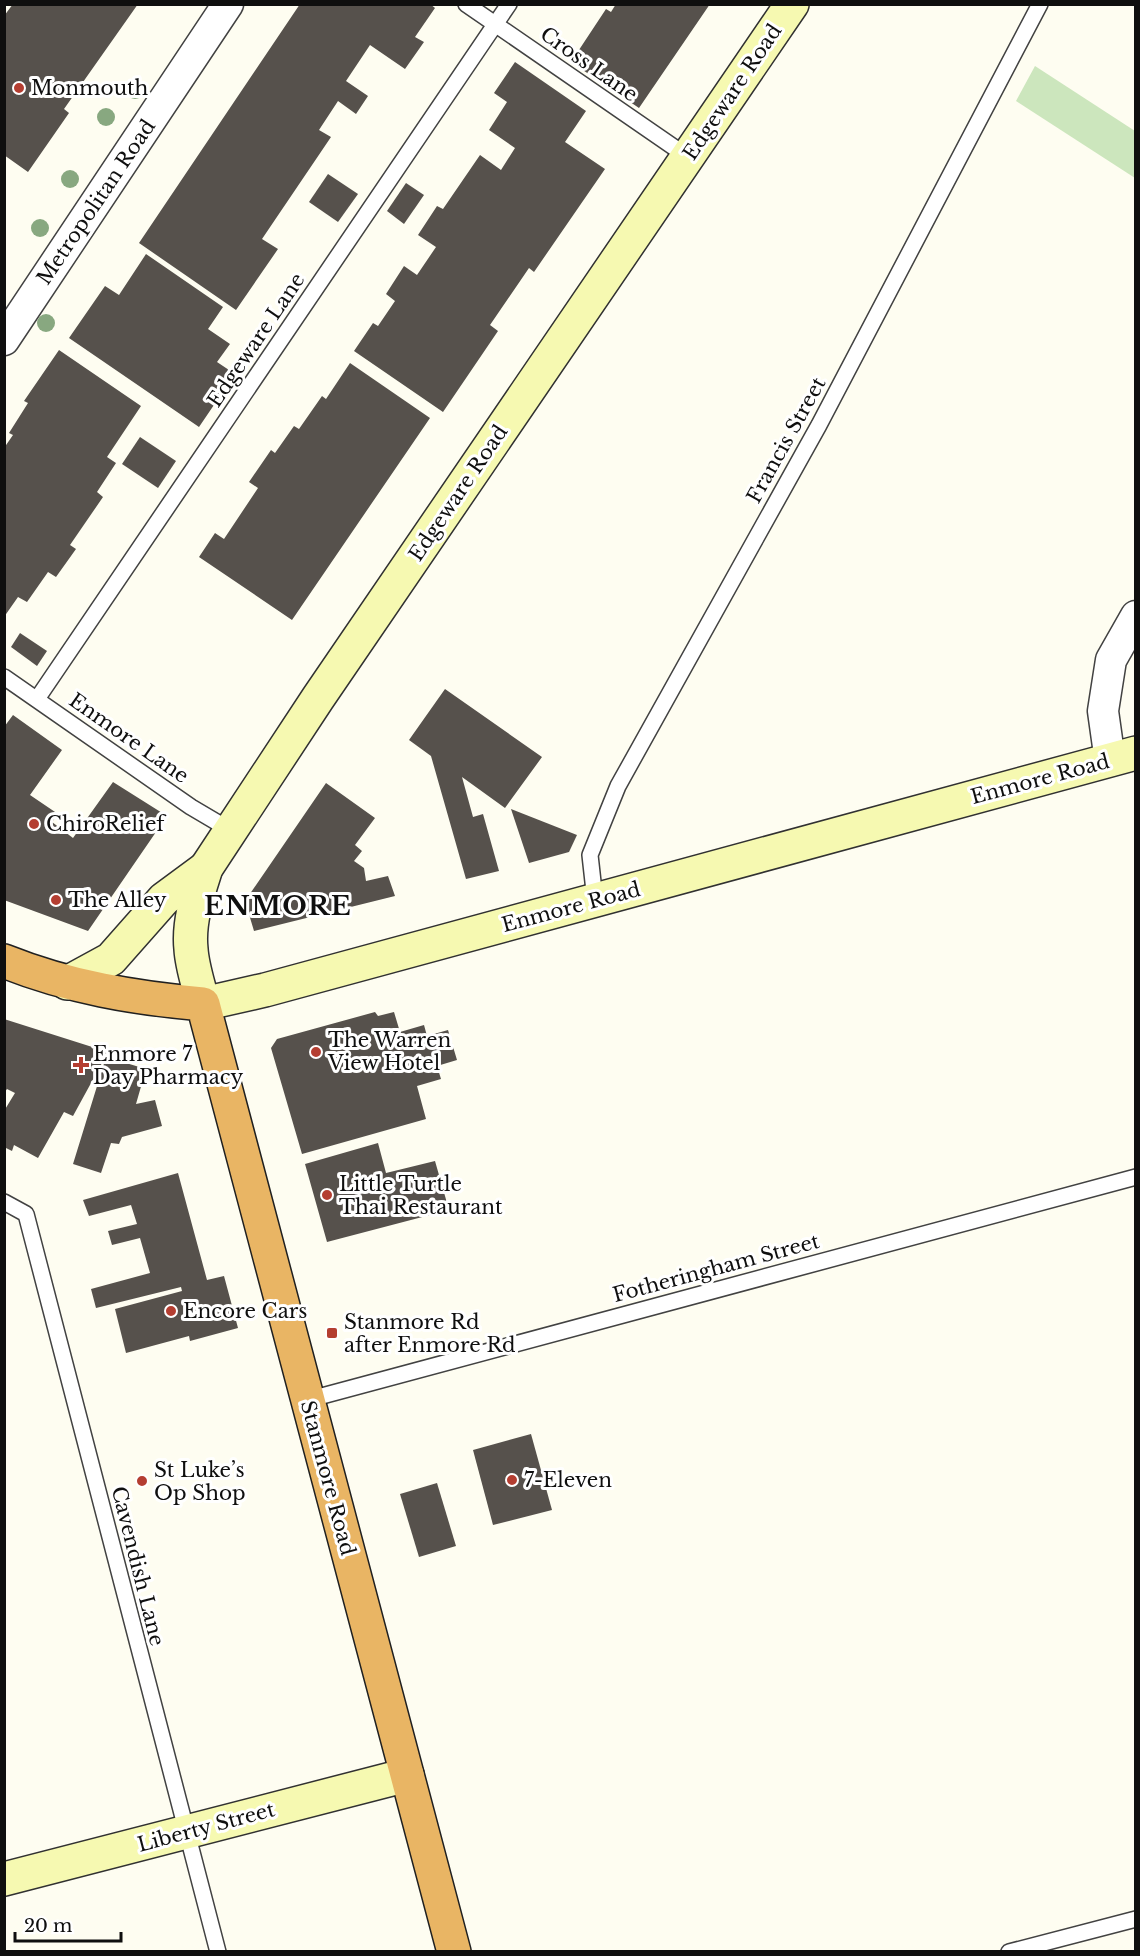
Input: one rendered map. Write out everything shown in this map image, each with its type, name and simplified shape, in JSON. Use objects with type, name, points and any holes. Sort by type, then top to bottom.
[{"type":"highway","name":"Enmore Road","points":[[4,961],[67,984],[142,998],[203,1004]]},
{"type":"highway","name":"Stanmore Road","points":[[203,1004],[454,1952]]},
{"type":"main road","name":"Edgeware Road","points":[[203,1004],[191,941],[196,898],[206,868],[792,4]]},
{"type":"main road","name":"Enmore Road","points":[[203,1004],[265,990],[1123,757]]},
{"type":"main road","points":[[67,984],[111,959],[164,899],[206,868]]},
{"type":"main road","name":"Liberty Street","points":[[4,1879],[407,1775]]},
{"type":"street","name":"Metropolitan Road","points":[[4,340],[228,4]]},
{"type":"street","points":[[1123,757],[1103,711],[1111,660],[1136,616]]},
{"type":"lane","name":"Cross Lane","points":[[466,4],[688,157]]},
{"type":"lane","name":"Edgeware Lane","points":[[37,699],[509,4]]},
{"type":"lane","name":"Francis Street","points":[[594,900],[590,855],[618,786],[819,426],[1040,4]]},
{"type":"lane","name":"Enmore Lane","points":[[4,677],[191,807],[230,830]]},
{"type":"lane","name":"Fotheringham Street","points":[[307,1400],[1136,1177]]},
{"type":"lane","name":"Cavendish Lane","points":[[4,1202],[26,1214],[218,1952]]},
{"type":"lane","points":[[1009,1952],[1136,1919]]},
{"type":"green space","points":[[1035,66],[1135,131],[1135,178],[1016,101]]},
{"type":"building","points":[[13,4],[138,4],[64,109],[69,113],[28,172],[4,155],[4,16]]},
{"type":"building","points":[[300,4],[430,4],[435,8],[415,37],[424,42],[405,69],[370,45],[346,81],[368,96],[356,114],[338,101],[319,130],[331,137],[262,239],[278,249],[236,310],[139,243]]},
{"type":"building","points":[[616,4],[710,4],[639,108],[571,62],[606,9],[611,12]]},
{"type":"building","points":[[515,62],[586,111],[565,142],[605,169],[534,272],[529,268],[490,325],[498,331],[443,412],[354,351],[373,323],[378,326],[395,301],[386,294],[404,266],[417,275],[436,247],[418,235],[437,206],[443,209],[480,155],[501,170],[515,148],[489,130],[507,102],[494,93]]},
{"type":"building","points":[[328,174],[358,194],[338,222],[309,202]]},
{"type":"building","points":[[406,183],[424,195],[404,224],[387,211]]},
{"type":"building","points":[[146,254],[223,307],[208,329],[230,344],[217,362],[235,374],[199,427],[69,338],[105,286],[119,295]]},
{"type":"building","points":[[59,350],[141,406],[107,457],[116,463],[97,492],[103,497],[70,545],[76,549],[56,577],[48,572],[27,602],[18,597],[4,617],[4,448],[13,435],[9,433],[28,403],[24,401]]},
{"type":"building","points":[[350,363],[430,418],[292,620],[199,557],[215,533],[224,539],[258,488],[249,482],[271,450],[275,453],[294,426],[299,429],[322,396],[326,399]]},
{"type":"building","points":[[140,437],[176,461],[158,488],[122,464]]},
{"type":"building","points":[[20,633],[47,651],[37,666],[11,647]]},
{"type":"building","points":[[445,689],[542,757],[505,808],[462,777],[473,817],[483,814],[499,871],[466,879],[431,756],[409,740]]},
{"type":"building","points":[[13,715],[62,750],[30,795],[58,814],[52,822],[73,838],[113,782],[167,816],[88,931],[4,900],[4,727]]},
{"type":"building","points":[[326,783],[375,818],[355,845],[362,851],[354,861],[364,868],[366,881],[388,876],[395,896],[254,931],[245,901]]},
{"type":"building","points":[[511,809],[577,835],[569,852],[529,863]]},
{"type":"building","points":[[375,1012],[378,1016],[394,1012],[400,1032],[424,1025],[427,1036],[448,1030],[457,1060],[437,1066],[441,1079],[417,1086],[426,1119],[302,1154],[271,1048],[277,1039]]},
{"type":"building","points":[[4,1019],[108,1052],[73,1116],[64,1112],[38,1158],[14,1145],[12,1151],[4,1147],[4,1111],[15,1093],[7,1089],[4,1093]]},
{"type":"building","points":[[106,1057],[146,1069],[136,1104],[155,1100],[162,1126],[122,1137],[119,1144],[111,1143],[101,1173],[73,1164]]},
{"type":"building","points":[[378,1143],[386,1173],[435,1161],[449,1210],[327,1242],[305,1164]]},
{"type":"building","points":[[178,1173],[207,1280],[224,1276],[238,1328],[190,1341],[189,1336],[126,1353],[115,1309],[182,1291],[181,1287],[96,1308],[91,1289],[150,1273],[140,1238],[112,1245],[108,1231],[137,1224],[131,1205],[89,1216],[83,1200]]},
{"type":"building","name":"7-Eleven","points":[[531,1434],[552,1510],[493,1525],[473,1450]]},
{"type":"building","points":[[437,1483],[456,1546],[419,1557],[400,1494]]},
{"type":"place","name":"Monmouth","points":[[19,88]]},
{"type":"place","name":"ChiroRelief","points":[[34,824]]},
{"type":"place","name":"The Alley","points":[[56,900]]},
{"type":"place","name":"The Warren View Hotel","points":[[316,1052]]},
{"type":"place","name":"Enmore 7 Day Pharmacy","points":[[81,1065]]},
{"type":"place","name":"Little Turtle Thai Restaurant","points":[[327,1195]]},
{"type":"place","name":"Encore Cars","points":[[171,1311]]},
{"type":"place","name":"Stanmore Rd after Enmore Rd","points":[[332,1333]]},
{"type":"place","name":"7-Eleven","points":[[512,1480]]},
{"type":"place","name":"St Luke’s Op Shop","points":[[142,1481]]},
{"type":"district","name":"ENMORE","points":[[278,906]]}]
